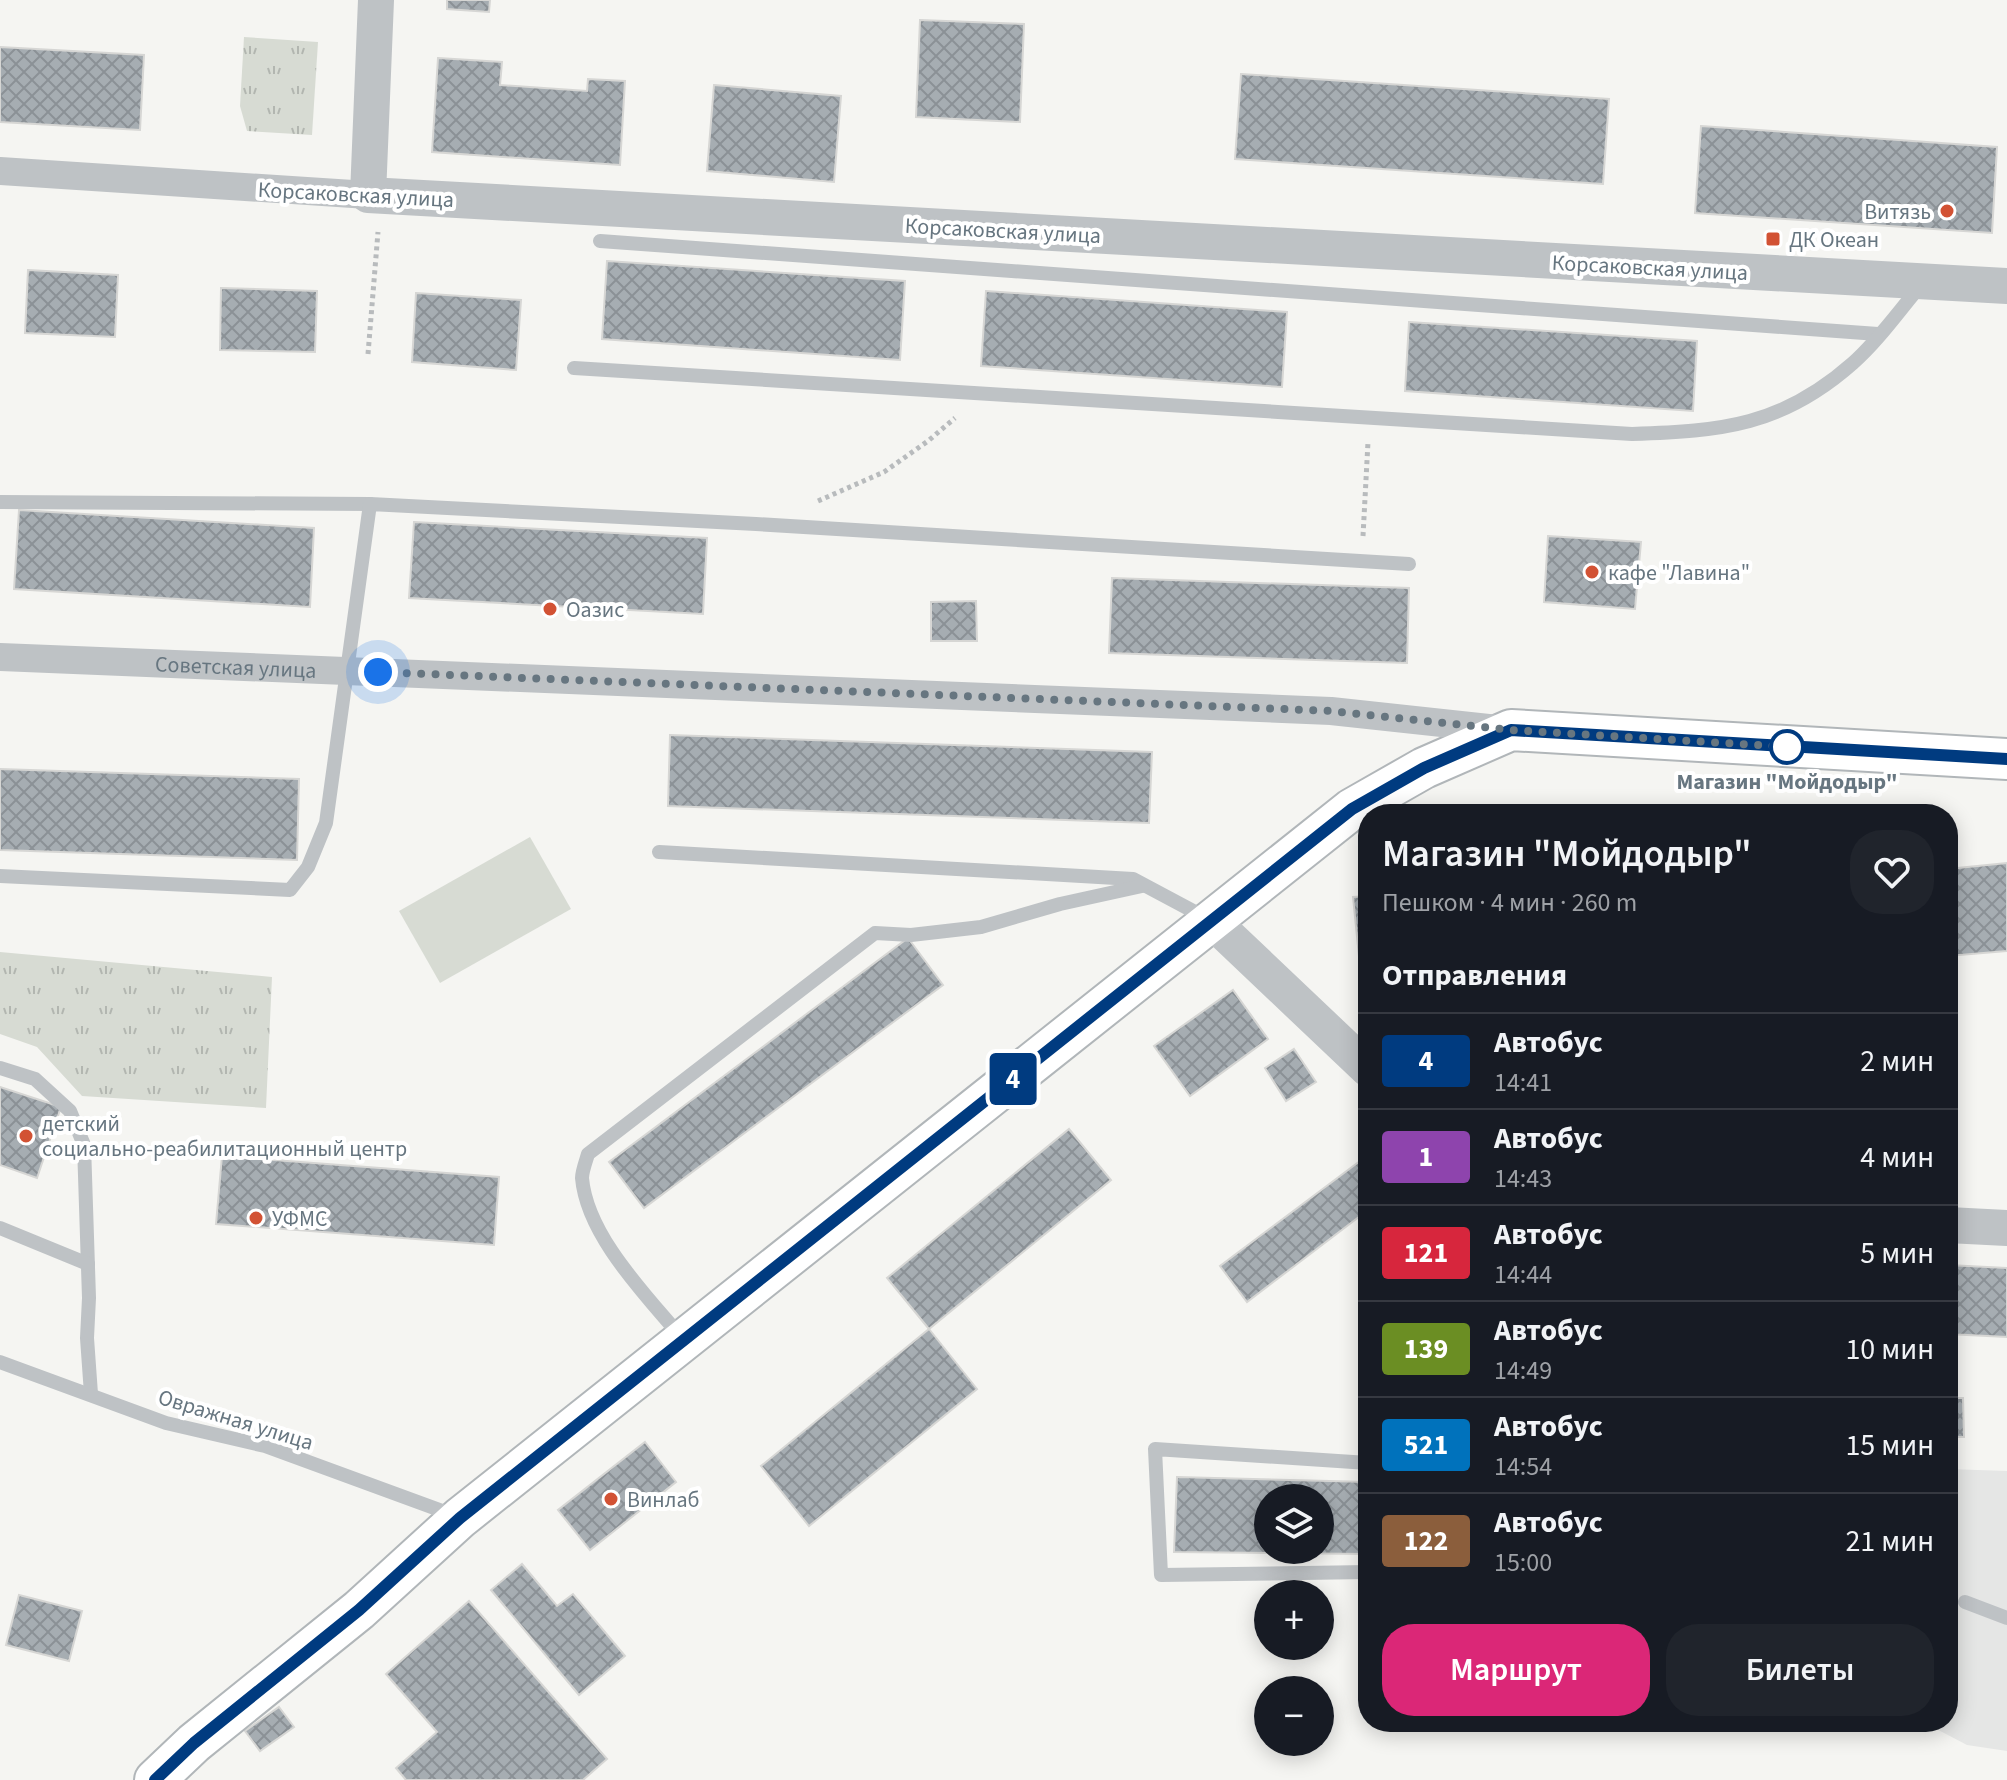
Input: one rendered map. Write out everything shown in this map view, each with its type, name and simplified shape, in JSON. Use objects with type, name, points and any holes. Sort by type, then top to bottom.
[{"type":"main road","name":"Советская улица","points":[[1511,730],[2007,759]]},
{"type":"main road","points":[[1361,804],[1424,768],[1511,730]]},
{"type":"main road","points":[[155,1780],[194,1743],[359,1610],[460,1518],[1358,806]]},
{"type":"street","points":[[368,195],[376,0]]},
{"type":"street","name":"Корсаковская улица","points":[[0,171],[368,195],[2007,286]]},
{"type":"street","name":"Советская улица","points":[[0,657],[1331,711],[1511,730]]},
{"type":"street","points":[[1212,921],[1358,1060]]},
{"type":"street","points":[[1958,1226],[2007,1228]]},
{"type":"lane","points":[[600,241],[1878,334]]},
{"type":"lane","points":[[574,368],[1632,434],[1703,432],[1766,417],[1813,395],[1855,362],[1924,282]]},
{"type":"lane","points":[[0,502],[370,504],[1409,564]]},
{"type":"lane","points":[[0,876],[290,890],[308,867],[326,823],[370,504]]},
{"type":"lane","points":[[659,852],[1133,879],[1212,921]]},
{"type":"lane","points":[[684,1341],[624,1270],[594,1221],[582,1177],[588,1154],[875,933],[911,935],[981,927],[1060,904],[1142,886]]},
{"type":"lane","points":[[0,1068],[35,1079],[70,1111],[84,1145],[87,1338],[91,1394]]},
{"type":"lane","points":[[0,1228],[88,1264]]},
{"type":"lane","name":"Овражная улица","points":[[0,1362],[166,1423],[265,1446],[460,1518]]},
{"type":"lane","points":[[1358,1462],[1155,1449],[1161,1575],[1358,1572]]},
{"type":"lane","points":[[1965,1602],[2007,1618]]},
{"type":"path","points":[[368,354],[378,232]]},
{"type":"path","points":[[815,503],[884,472],[928,441],[959,414],[968,393]]},
{"type":"path","points":[[1361,562],[1369,418]]},
{"type":"shaded area","points":[[1958,1469],[2007,1471],[2007,1751],[1967,1745],[1942,1732],[1958,1732]]},
{"type":"green space","points":[[244,37],[318,42],[312,135],[247,131],[240,106]]},
{"type":"green space","points":[[530,837],[571,909],[440,983],[399,911]]},
{"type":"green space","points":[[0,952],[272,977],[266,1108],[82,1096],[37,1047],[0,1034]]},
{"type":"building","points":[[447,0],[490,0],[489,12],[447,9]]},
{"type":"building","points":[[920,20],[1024,24],[1020,122],[916,117]]},
{"type":"building","points":[[0,47],[144,55],[140,130],[0,122]]},
{"type":"building","points":[[438,58],[502,62],[500,85],[587,91],[588,79],[625,81],[620,165],[432,152]]},
{"type":"building","points":[[1241,74],[1609,99],[1603,184],[1235,159]]},
{"type":"building","points":[[714,85],[841,96],[834,182],[707,171]]},
{"type":"building","points":[[1701,126],[1997,147],[1992,233],[1695,213]]},
{"type":"building","points":[[607,261],[905,281],[900,360],[602,339]]},
{"type":"building","points":[[28,270],[118,275],[115,337],[25,333]]},
{"type":"building","points":[[221,288],[317,291],[315,352],[220,350]]},
{"type":"building","points":[[986,291],[1287,312],[1282,387],[981,366]]},
{"type":"building","points":[[416,293],[521,300],[516,370],[412,362]]},
{"type":"building","points":[[1409,322],[1697,341],[1693,411],[1405,391]]},
{"type":"building","points":[[19,510],[314,528],[310,607],[14,589]]},
{"type":"building","points":[[414,522],[707,538],[703,614],[409,598]]},
{"type":"building","name":"кафе \"Лавина\"","points":[[1548,536],[1641,542],[1635,609],[1544,602]]},
{"type":"building","points":[[1112,578],[1409,588],[1407,663],[1109,653]]},
{"type":"building","points":[[976,601],[977,641],[931,641],[931,602]]},
{"type":"building","points":[[670,735],[1152,752],[1149,823],[668,806]]},
{"type":"building","points":[[0,769],[299,779],[297,860],[0,850]]},
{"type":"building","points":[[2007,863],[2007,951],[1958,955],[1958,868]]},
{"type":"building","points":[[1353,897],[1358,897],[1358,946]]},
{"type":"building","points":[[908,938],[943,985],[644,1208],[609,1162]]},
{"type":"building","points":[[1233,990],[1268,1039],[1190,1096],[1154,1046]]},
{"type":"building","points":[[1294,1049],[1316,1082],[1286,1101],[1265,1068]]},
{"type":"building","name":"детский социально-реабилитационный центр","points":[[0,1087],[61,1107],[37,1178],[0,1165]]},
{"type":"building","points":[[1069,1129],[1111,1180],[929,1329],[887,1278]]},
{"type":"building","points":[[222,1156],[499,1177],[494,1245],[216,1224]]},
{"type":"building","points":[[1358,1162],[1358,1218],[1247,1302],[1220,1266]]},
{"type":"building","points":[[1958,1266],[2007,1268],[2007,1337],[1958,1335]]},
{"type":"building","points":[[929,1329],[977,1389],[809,1526],[761,1466]]},
{"type":"building","points":[[1958,1398],[1963,1398],[1964,1437],[1958,1437]]},
{"type":"building","points":[[645,1442],[676,1482],[590,1550],[558,1510]]},
{"type":"building","points":[[1177,1477],[1358,1482],[1358,1554],[1334,1554],[1334,1484],[1254,1484],[1254,1553],[1174,1552]]},
{"type":"building","points":[[522,1564],[557,1606],[573,1594],[625,1656],[579,1695],[491,1590]]},
{"type":"building","points":[[19,1595],[82,1611],[69,1661],[6,1645]]},
{"type":"building","points":[[469,1601],[607,1759],[583,1780],[406,1780],[396,1768],[437,1732],[386,1674]]},
{"type":"building","points":[[279,1707],[294,1727],[260,1751],[245,1731]]},
{"type":"bus line","name":"4","points":[[1361,804],[1424,768],[1511,730],[2007,759]]},
{"type":"bus line","name":"4","points":[[155,1780],[194,1743],[359,1610],[460,1518],[1358,806]]},
{"type":"place","name":"Витязь","points":[[1947,211]]},
{"type":"place","name":"ДК Океан","points":[[1773,239]]},
{"type":"place","name":"кафе \"Лавина\"","points":[[1592,572]]},
{"type":"place","name":"Оазис","points":[[550,609]]},
{"type":"place","name":"Магазин \"Мойдодыр\"","points":[[1787,747]]},
{"type":"place","name":"детский социально-реабилитационный центр","points":[[26,1136]]},
{"type":"place","name":"УФМС","points":[[256,1218]]},
{"type":"place","name":"Винлаб","points":[[611,1499]]},
{"type":"route","points":[[378,672],[1331,711],[1511,730],[1790,747],[1787,747]]}]
